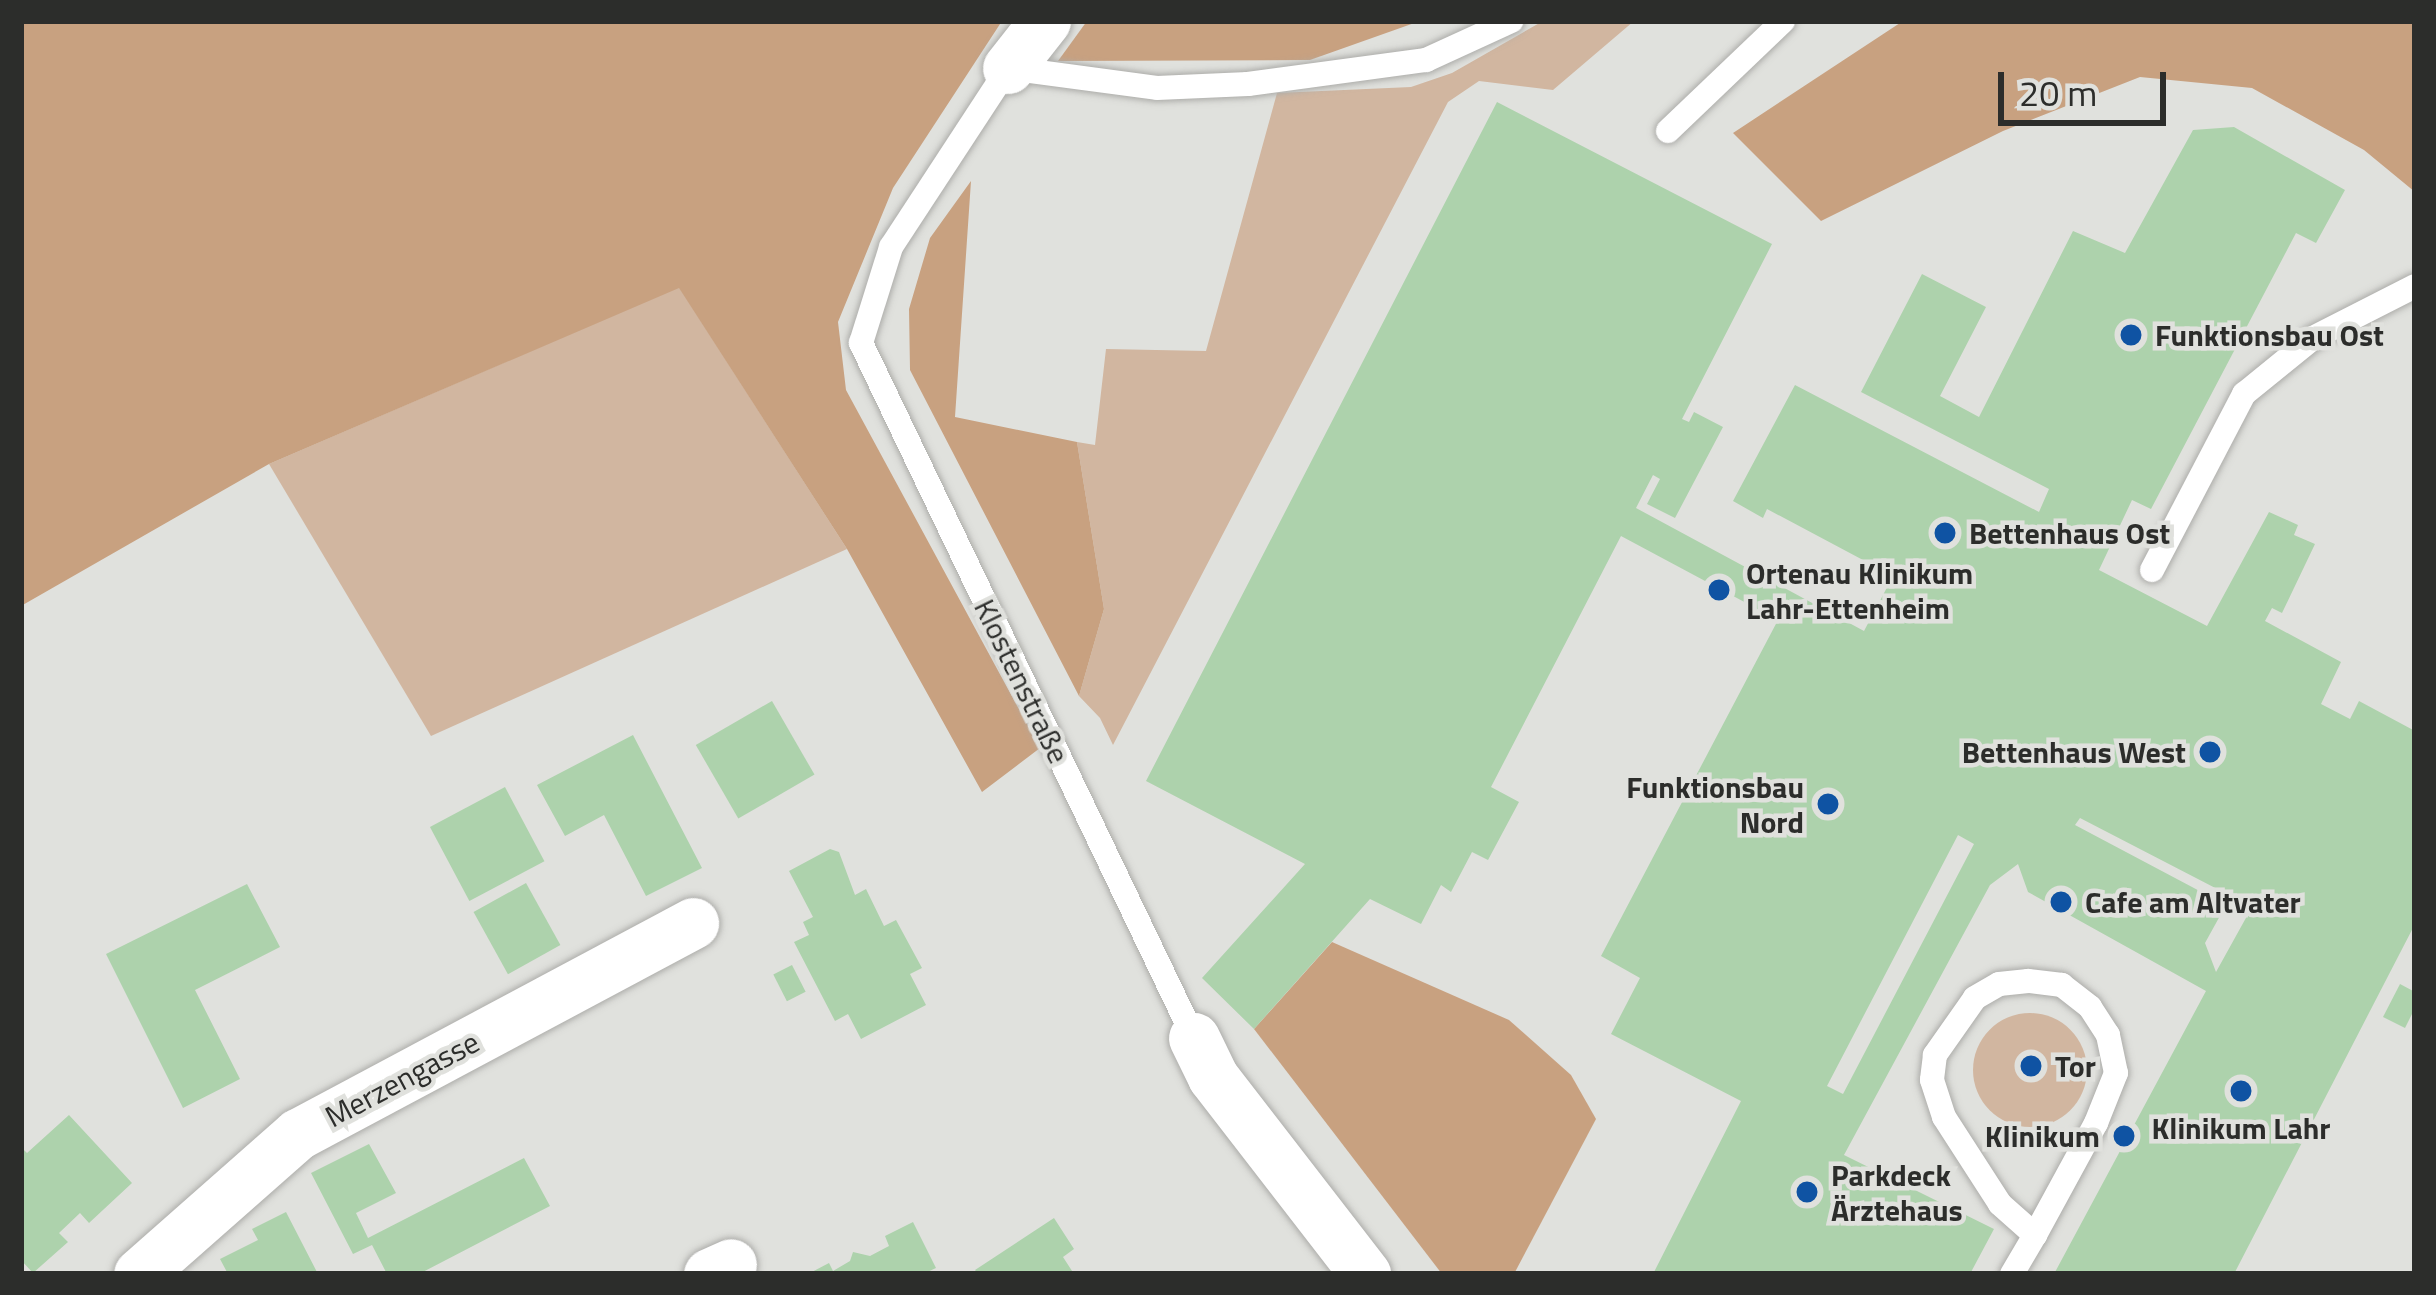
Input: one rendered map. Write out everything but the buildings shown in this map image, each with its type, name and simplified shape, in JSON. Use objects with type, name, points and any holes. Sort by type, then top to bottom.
[{"type":"street","points":[[1008,68],[1046,21]]},
{"type":"street","name":"Merzengasse","points":[[139,1274],[298,1134],[693,923]]},
{"type":"street","name":"Klostenstraße","points":[[1193,1038],[1213,1076],[1365,1274]]},
{"type":"lane","points":[[1008,68],[1156,88],[1248,84],[1426,60],[1511,21]]},
{"type":"lane","points":[[1668,131],[1784,21]]},
{"type":"lane","name":"Klostenstraße","points":[[1008,68],[891,247],[861,344],[1193,1038]]},
{"type":"lane","points":[[2152,570],[2244,394],[2312,338],[2415,286]]},
{"type":"lane","points":[[2012,1274],[2035,1235],[2096,1123],[2116,1073],[2108,1035],[2090,1007],[2062,985],[2028,981],[1999,984],[1976,998],[1936,1055],[1932,1080],[1944,1117],[2000,1204],[2035,1235]]},
{"type":"shaded area","points":[[21,21],[1002,21],[893,188],[838,322],[846,390],[1040,748],[982,792],[847,549],[679,288],[269,464],[21,606]]},
{"type":"shaded area","points":[[1087,21],[1420,21],[1310,60],[1058,61]]},
{"type":"shaded area","points":[[1543,21],[1634,21],[1553,90],[1479,81],[1448,102],[1113,745],[1100,718],[1079,696],[1104,609],[1077,442],[1095,445],[1106,349],[1206,351],[1277,93],[1411,87],[1452,73]]},
{"type":"shaded area","points":[[1903,21],[2415,21],[2415,192],[2364,150],[2252,88],[2140,77],[2003,131],[1821,221],[1733,133]]},
{"type":"shaded area","points":[[971,181],[955,417],[1077,442],[1104,609],[1079,696],[910,370],[909,309],[930,238]]},
{"type":"shaded area","points":[[679,287],[847,549],[431,736],[269,464]]},
{"type":"shaded area","points":[[1332,942],[1509,1020],[1571,1075],[1596,1119],[1514,1274],[1442,1274],[1254,1029]]},
{"type":"shaded area","points":[[2030,1013],[2052,1017],[2071,1029],[2083,1048],[2087,1070],[2083,1092],[2071,1111],[2052,1123],[2030,1127],[2008,1123],[1989,1111],[1977,1092],[1973,1070],[1977,1048],[1989,1029],[2008,1017]]},
{"type":"place","name":"Funktionsbau Ost","points":[[2131,335]]},
{"type":"place","name":"Bettenhaus Ost","points":[[1945,533]]},
{"type":"place","name":"Ortenau Klinikum Lahr-Ettenheim","points":[[1719,590]]},
{"type":"place","name":"Bettenhaus West","points":[[2210,752]]},
{"type":"place","name":"Funktionsbau Nord","points":[[1828,804]]},
{"type":"place","name":"Cafe am Altvater","points":[[2061,902]]},
{"type":"place","name":"Tor","points":[[2031,1066]]},
{"type":"place","name":"Klinikum Lahr","points":[[2241,1091]]},
{"type":"place","name":"Klinikum","points":[[2124,1136]]},
{"type":"place","name":"Parkdeck Ärztehaus","points":[[1807,1192]]}]
